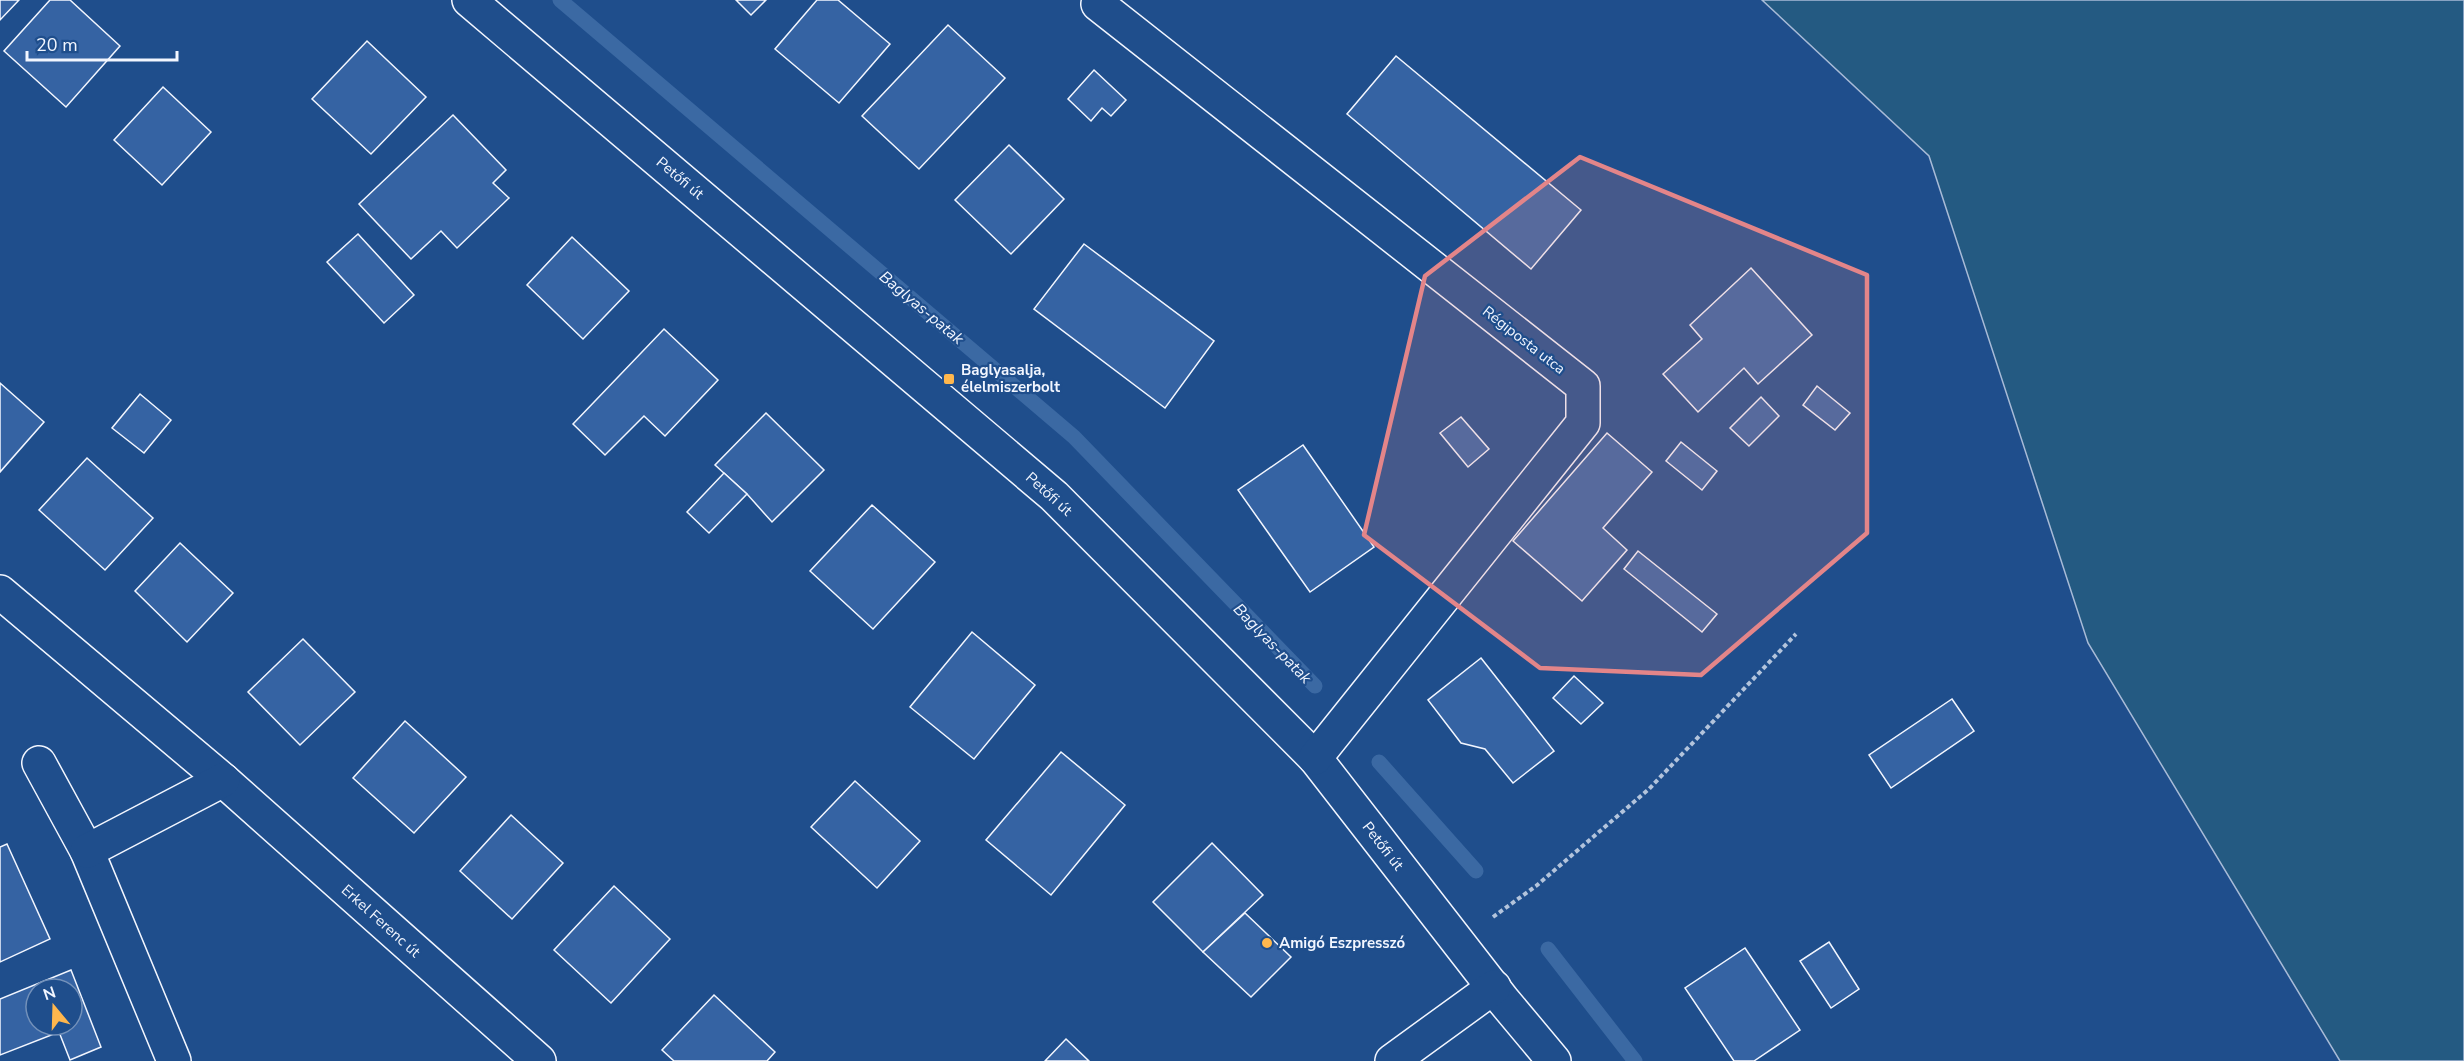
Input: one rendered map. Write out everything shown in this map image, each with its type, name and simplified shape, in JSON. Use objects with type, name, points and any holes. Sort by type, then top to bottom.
[{"type":"street","name":"Petőfi út","points":[[469,0],[1054,496],[1315,758],[1554,1061]]},
{"type":"street","name":"Régiposta utca","points":[[1098,4],[1583,386],[1583,423],[1315,758]]},
{"type":"street","name":"Erkel Ferenc út","points":[[0,592],[223,780],[539,1061]]},
{"type":"street","points":[[39,763],[87,851],[174,1061]]},
{"type":"street","points":[[87,851],[223,780]]},
{"type":"street","points":[[1392,1061],[1494,987]]},
{"type":"path","points":[[1459,942],[1536,886],[1649,789],[1796,634]]},
{"type":"highlighted area","points":[[1580,157],[1867,275],[1867,533],[1701,675],[1540,668],[1364,535],[1425,276]]},
{"type":"shaded area","points":[[1762,0],[2464,0],[2464,1061],[2340,1061],[2088,643],[1929,156]]},
{"type":"building","points":[[0,0],[19,0],[0,20]]},
{"type":"building","points":[[50,0],[70,0],[120,46],[66,107],[4,51]]},
{"type":"building","points":[[736,0],[766,0],[751,15]]},
{"type":"building","points":[[817,0],[838,0],[890,44],[839,103],[775,49]]},
{"type":"building","points":[[948,25],[1005,78],[919,169],[862,116]]},
{"type":"building","points":[[367,41],[426,97],[371,154],[312,99]]},
{"type":"building","points":[[1396,56],[1581,210],[1531,269],[1347,114]]},
{"type":"building","points":[[1094,70],[1126,100],[1111,116],[1102,108],[1091,121],[1068,99]]},
{"type":"building","points":[[163,87],[211,132],[162,185],[114,140]]},
{"type":"building","points":[[453,115],[506,170],[493,183],[509,198],[457,248],[441,231],[411,259],[359,204]]},
{"type":"building","points":[[1009,145],[1064,199],[1011,254],[955,200]]},
{"type":"building","points":[[358,234],[414,295],[384,323],[327,262]]},
{"type":"building","points":[[572,237],[629,291],[583,339],[527,285]]},
{"type":"building","points":[[1084,244],[1214,341],[1165,408],[1034,309]]},
{"type":"building","points":[[1751,268],[1812,335],[1758,384],[1744,368],[1698,412],[1663,374],[1702,339],[1690,325]]},
{"type":"building","points":[[664,329],[718,380],[665,436],[644,416],[605,455],[573,424]]},
{"type":"building","points":[[0,383],[44,422],[0,472]]},
{"type":"building","points":[[1817,386],[1850,413],[1835,430],[1803,405]]},
{"type":"building","points":[[140,394],[171,420],[144,453],[112,428]]},
{"type":"building","points":[[1761,397],[1779,416],[1749,446],[1730,428]]},
{"type":"building","points":[[766,413],[824,470],[772,522],[747,494],[715,465]]},
{"type":"building","points":[[1461,417],[1489,449],[1468,467],[1440,433]]},
{"type":"building","points":[[1607,433],[1652,472],[1603,528],[1627,550],[1582,601],[1513,541]]},
{"type":"building","points":[[1681,442],[1717,471],[1702,490],[1666,461]]},
{"type":"building","points":[[1303,445],[1374,547],[1310,592],[1238,490]]},
{"type":"building","points":[[87,458],[153,518],[105,570],[39,510]]},
{"type":"building","points":[[724,473],[747,494],[709,533],[687,512]]},
{"type":"building","points":[[872,505],[935,562],[873,629],[810,571]]},
{"type":"building","points":[[180,543],[233,593],[187,642],[135,591]]},
{"type":"building","points":[[1638,551],[1717,614],[1702,632],[1624,569]]},
{"type":"building","points":[[972,632],[1035,685],[974,759],[910,707]]},
{"type":"building","points":[[303,639],[355,692],[300,745],[248,692]]},
{"type":"building","points":[[1481,658],[1554,751],[1513,783],[1485,749],[1461,743],[1428,700]]},
{"type":"building","points":[[1574,676],[1603,703],[1581,724],[1553,698]]},
{"type":"building","points":[[1952,699],[1974,731],[1891,788],[1869,755]]},
{"type":"building","points":[[405,721],[466,777],[414,833],[353,778]]},
{"type":"building","points":[[1061,752],[1125,805],[1051,895],[986,840]]},
{"type":"building","points":[[855,781],[920,841],[877,888],[811,827]]},
{"type":"building","points":[[511,815],[563,863],[512,919],[460,871]]},
{"type":"building","points":[[1212,843],[1263,895],[1203,952],[1153,902]]},
{"type":"building","points":[[7,844],[50,939],[0,962],[0,847]]},
{"type":"building","points":[[614,886],[670,939],[611,1003],[554,950]]},
{"type":"building","points":[[1245,913],[1291,957],[1251,997],[1203,952]]},
{"type":"building","points":[[1829,942],[1859,989],[1831,1008],[1800,961]]},
{"type":"building","points":[[1745,948],[1800,1030],[1754,1061],[1734,1061],[1685,988]]},
{"type":"building","points":[[71,970],[74,977],[54,977]]},
{"type":"building","points":[[24,989],[24,1037],[46,1037],[0,1055],[0,999]]},
{"type":"building","points":[[714,995],[775,1052],[767,1061],[674,1061],[662,1050]]},
{"type":"building","points":[[84,1003],[101,1047],[70,1060],[61,1037],[84,1037]]},
{"type":"building","points":[[1066,1039],[1089,1061],[1045,1061]]},
{"type":"waterway","name":"Baglyas-patak","points":[[560,0],[1074,437],[1315,686]]},
{"type":"waterway","name":"Baglyas-patak","points":[[1379,762],[1476,871]]},
{"type":"waterway","name":"Baglyas-patak","points":[[1548,949],[1635,1061]]},
{"type":"place","name":"Baglyasalja, élelmiszerbolt","points":[[949,379]]},
{"type":"place","name":"Amigó Eszpresszó","points":[[1267,943]]}]
